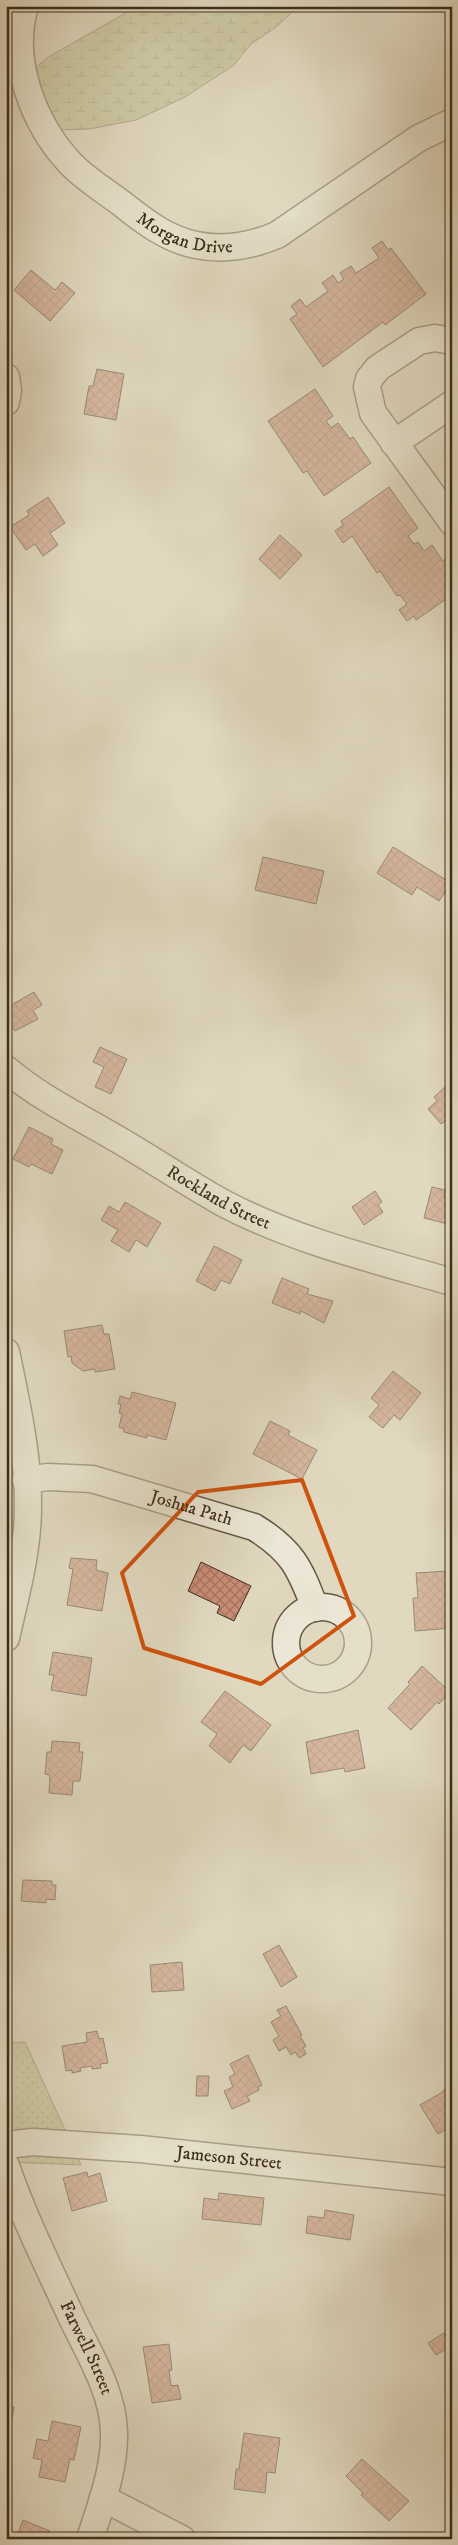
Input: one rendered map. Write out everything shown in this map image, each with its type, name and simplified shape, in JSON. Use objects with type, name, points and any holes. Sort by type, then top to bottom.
[{"type":"street","name":"Morgan Drive","points":[[24,10],[19,37],[20,60],[38,113],[53,140],[72,165],[153,227],[173,238],[208,247],[243,246],[277,235],[419,138],[452,122]]},
{"type":"street","points":[[452,341],[435,338],[419,341],[378,368],[367,387],[370,405],[394,443],[452,522]]},
{"type":"street","points":[[6,377],[8,391],[6,402]]},
{"type":"street","points":[[394,443],[452,404]]},
{"type":"street","name":"Rockland Street","points":[[6,1069],[45,1098],[113,1136],[223,1203],[328,1245],[452,1282]]},
{"type":"street","points":[[6,1352],[26,1480],[27,1529],[6,1638]]},
{"type":"street","name":"Joshua Path","points":[[26,1480],[55,1476],[92,1479],[254,1527],[274,1539],[291,1556],[304,1580],[315,1608]]},
{"type":"street","name":"Jameson Street","points":[[6,2145],[33,2142],[140,2149],[452,2182]]},
{"type":"street","name":"Farwell Street","points":[[6,2166],[26,2218],[95,2366],[111,2409],[113,2453],[103,2498],[90,2539]]},
{"type":"street","points":[[103,2498],[182,2539]]},
{"type":"highlighted area","points":[[302,1480],[354,1616],[261,1684],[144,1648],[122,1573],[198,1492]]},
{"type":"green space","points":[[138,6],[299,6],[276,27],[251,44],[234,65],[185,97],[136,120],[89,129],[58,130],[25,77],[48,57]]},
{"type":"green space","points":[[25,2042],[81,2165],[6,2162],[6,2043]]},
{"type":"building","points":[[382,241],[388,250],[391,248],[426,294],[385,325],[383,322],[323,367],[290,319],[297,314],[291,306],[300,299],[306,307],[328,291],[322,283],[333,275],[338,283],[344,279],[340,273],[351,266],[356,273],[379,258],[372,248]]},
{"type":"building","points":[[31,270],[55,290],[62,282],[75,293],[50,321],[14,290]]},
{"type":"building","points":[[97,369],[124,374],[116,420],[84,414],[89,386],[93,386]]},
{"type":"building","points":[[315,389],[333,416],[326,421],[331,428],[338,423],[350,439],[353,437],[371,463],[324,496],[307,471],[303,473],[268,421]]},
{"type":"building","points":[[389,487],[418,528],[408,536],[414,544],[418,542],[424,551],[432,545],[443,561],[447,558],[452,565],[452,595],[416,620],[414,616],[407,621],[399,610],[407,604],[400,595],[397,596],[380,571],[377,573],[352,536],[343,543],[335,531],[343,525],[341,521]]},
{"type":"building","points":[[48,497],[65,523],[50,533],[58,545],[43,556],[35,544],[26,550],[10,527],[29,515],[27,511]]},
{"type":"building","points":[[280,535],[302,555],[280,579],[259,559]]},
{"type":"building","points":[[393,847],[451,883],[439,901],[417,887],[412,895],[377,873]]},
{"type":"building","points":[[263,857],[324,871],[316,904],[255,890]]},
{"type":"building","points":[[34,992],[42,1005],[33,1010],[38,1019],[15,1031],[6,1016],[6,1008]]},
{"type":"building","points":[[100,1047],[127,1059],[111,1094],[95,1087],[104,1067],[93,1062]]},
{"type":"building","points":[[446,1086],[452,1091],[452,1116],[441,1124],[428,1109],[437,1101],[434,1097]]},
{"type":"building","points":[[29,1127],[53,1139],[51,1144],[63,1150],[52,1174],[31,1164],[29,1167],[13,1159]]},
{"type":"building","points":[[432,1187],[445,1190],[444,1197],[452,1199],[452,1225],[424,1218]]},
{"type":"building","points":[[375,1191],[382,1202],[378,1205],[383,1212],[364,1225],[352,1207]]},
{"type":"building","points":[[125,1202],[161,1223],[147,1247],[136,1240],[129,1252],[111,1241],[118,1230],[101,1220],[109,1206],[119,1212]]},
{"type":"building","points":[[214,1246],[242,1260],[230,1284],[221,1280],[215,1291],[196,1281]]},
{"type":"building","points":[[282,1278],[309,1289],[307,1294],[333,1301],[324,1323],[301,1311],[300,1314],[272,1303]]},
{"type":"building","points":[[102,1325],[104,1334],[109,1334],[115,1369],[95,1372],[95,1369],[83,1371],[72,1363],[71,1356],[68,1357],[64,1331]]},
{"type":"building","points":[[393,1371],[421,1393],[400,1420],[394,1415],[383,1428],[369,1417],[379,1405],[371,1398]]},
{"type":"building","points":[[132,1392],[176,1403],[166,1440],[147,1435],[147,1438],[124,1432],[124,1429],[119,1427],[122,1414],[119,1413],[121,1404],[118,1404],[120,1396],[130,1399]]},
{"type":"building","points":[[270,1421],[290,1431],[288,1435],[317,1450],[302,1479],[253,1454]]},
{"type":"building","points":[[71,1558],[97,1560],[96,1570],[108,1573],[102,1611],[67,1605],[73,1569],[69,1568]]},
{"type":"building","points":[[201,1562],[251,1586],[234,1621],[217,1613],[220,1606],[188,1591]]},
{"type":"building","points":[[448,1571],[452,1628],[415,1631],[413,1598],[418,1598],[416,1573]]},
{"type":"building","points":[[53,1652],[92,1658],[86,1696],[51,1690],[54,1675],[49,1675]]},
{"type":"building","points":[[422,1666],[450,1692],[439,1704],[437,1702],[411,1730],[388,1708],[410,1684],[408,1682]]},
{"type":"building","points":[[225,1691],[271,1725],[251,1751],[243,1745],[230,1763],[209,1746],[217,1734],[201,1722]]},
{"type":"building","points":[[358,1730],[365,1768],[345,1772],[344,1768],[311,1774],[306,1742]]},
{"type":"building","points":[[52,1741],[80,1743],[79,1752],[83,1752],[80,1781],[73,1781],[72,1795],[49,1793],[50,1775],[45,1774],[47,1752],[51,1752]]},
{"type":"building","points":[[23,1880],[52,1881],[52,1885],[56,1885],[55,1900],[46,1899],[46,1903],[21,1901]]},
{"type":"building","points":[[279,1945],[297,1977],[281,1987],[263,1954]]},
{"type":"building","points":[[182,1962],[184,1990],[152,1992],[150,1965]]},
{"type":"building","points":[[286,2006],[306,2046],[303,2048],[306,2054],[299,2058],[295,2052],[291,2055],[286,2047],[279,2051],[273,2040],[279,2036],[271,2022],[281,2016],[277,2010]]},
{"type":"building","points":[[97,2031],[99,2039],[103,2038],[108,2063],[100,2064],[101,2068],[92,2069],[92,2066],[80,2068],[81,2071],[72,2073],[72,2070],[66,2071],[62,2046],[87,2042],[86,2033]]},
{"type":"building","points":[[248,2055],[262,2085],[258,2087],[259,2090],[247,2096],[250,2101],[232,2109],[224,2091],[233,2087],[229,2077],[235,2074],[230,2064]]},
{"type":"building","points":[[197,2076],[209,2076],[208,2096],[196,2096]]},
{"type":"building","points":[[452,2082],[452,2126],[438,2134],[420,2105],[441,2093]]},
{"type":"building","points":[[87,2172],[88,2177],[100,2173],[107,2201],[72,2211],[63,2178]]},
{"type":"building","points":[[219,2193],[264,2198],[261,2225],[202,2219],[204,2198],[218,2200]]},
{"type":"building","points":[[325,2210],[354,2215],[350,2240],[306,2233],[308,2216],[324,2218]]},
{"type":"building","points":[[444,2333],[451,2346],[436,2355],[428,2343]]},
{"type":"building","points":[[169,2344],[172,2370],[169,2371],[171,2386],[178,2385],[181,2399],[152,2403],[143,2347]]},
{"type":"building","points":[[6,2406],[14,2407],[12,2420],[6,2420]]},
{"type":"building","points":[[52,2421],[81,2427],[74,2460],[70,2459],[65,2482],[39,2477],[42,2460],[33,2458],[37,2439],[48,2441]]},
{"type":"building","points":[[244,2433],[280,2438],[275,2473],[267,2472],[265,2493],[234,2489],[236,2469],[239,2469]]},
{"type":"building","points":[[362,2459],[409,2501],[389,2521],[361,2495],[363,2493],[346,2476]]},
{"type":"building","points":[[23,2520],[50,2531],[46,2539],[19,2539],[17,2536]]}]
